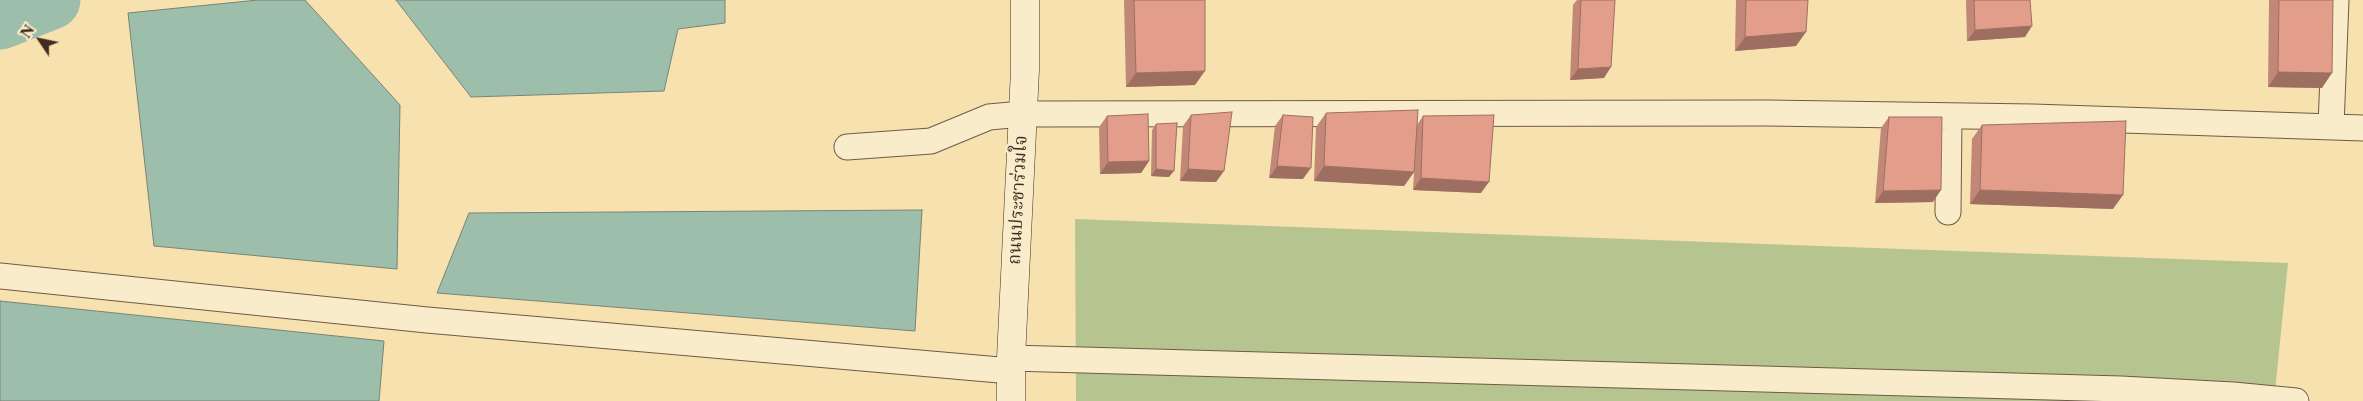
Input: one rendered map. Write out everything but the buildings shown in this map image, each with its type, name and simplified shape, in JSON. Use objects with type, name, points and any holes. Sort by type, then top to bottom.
[{"type":"main road","name":"ถนนประชาร่วมใจ","points":[[1011,401],[1011,365],[1025,70],[1025,0]]},
{"type":"street","points":[[2331,126],[2336,0]]},
{"type":"street","points":[[847,147],[931,141],[990,117],[1022,114],[1768,113],[1949,116],[2363,128]]},
{"type":"street","points":[[1948,212],[1949,116]]},
{"type":"street","points":[[0,276],[427,320],[1011,365],[1210,366],[2121,389],[2233,395],[2296,401]]},
{"type":"green space","points":[[1075,219],[2288,263],[2274,401],[1076,401]]},
{"type":"shaded area","points":[[258,0],[305,0],[400,105],[397,269],[154,246],[128,13]]},
{"type":"shaded area","points":[[396,0],[725,0],[725,23],[678,29],[664,91],[471,97]]},
{"type":"shaded area","points":[[922,210],[915,331],[437,293],[469,213]]},
{"type":"shaded area","points":[[0,301],[384,341],[379,401],[0,401]]},
{"type":"waterway","points":[[0,20],[51,0]]}]
